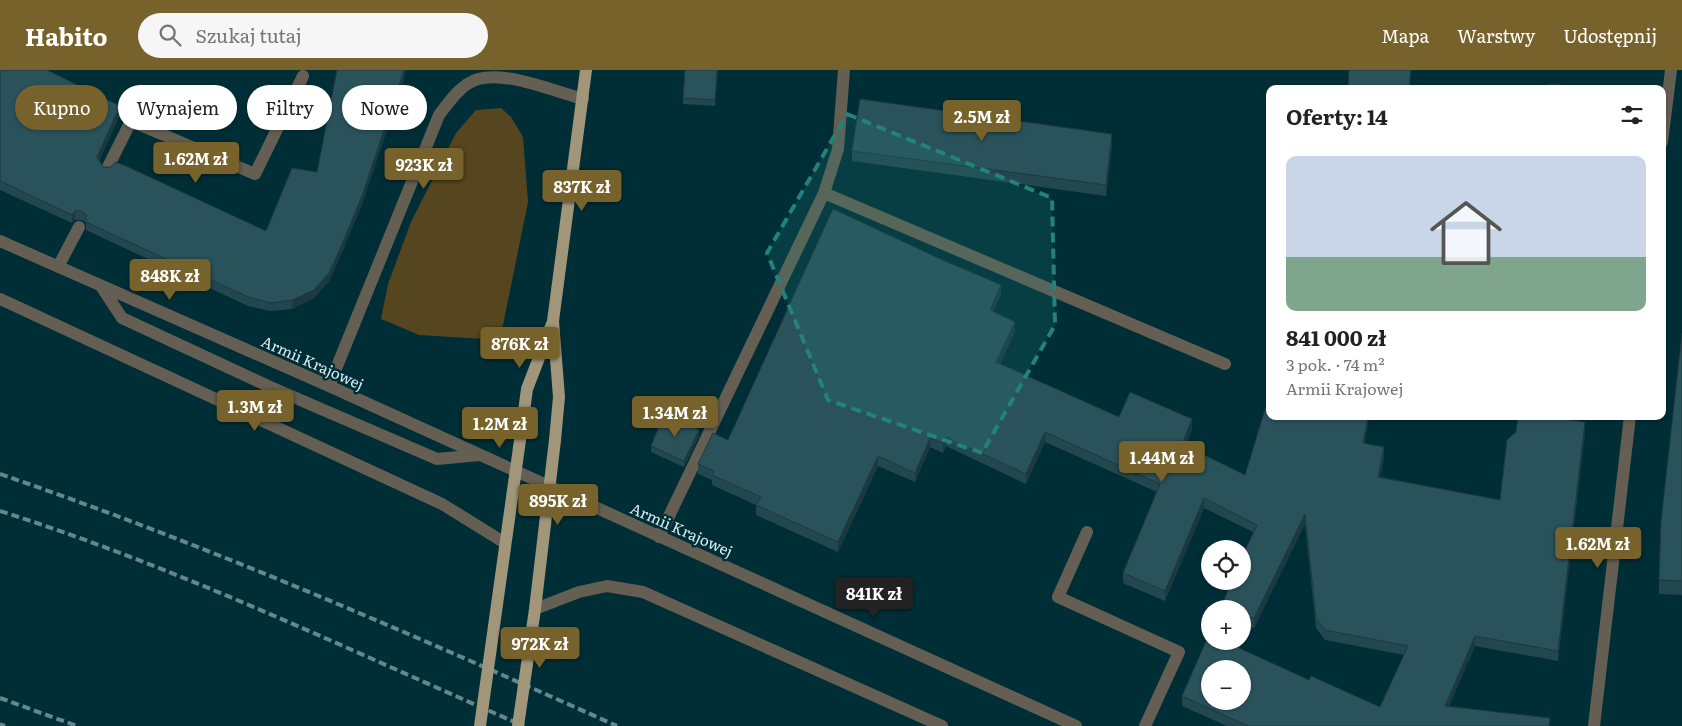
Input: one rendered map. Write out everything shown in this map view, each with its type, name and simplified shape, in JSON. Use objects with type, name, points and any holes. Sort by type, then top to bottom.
[{"type":"main road","points":[[518,726],[535,609],[560,397],[553,321],[586,70]]},
{"type":"main road","points":[[480,726],[526,389],[553,321]]},
{"type":"street","points":[[659,537],[824,193],[838,149],[844,70]]},
{"type":"street","points":[[1666,110],[1671,70]]},
{"type":"street","points":[[107,168],[131,120],[255,174],[303,76]]},
{"type":"street","points":[[329,386],[439,116],[454,94],[476,79],[495,76],[583,99]]},
{"type":"street","points":[[824,193],[1226,364]]},
{"type":"street","points":[[58,267],[79,227]]},
{"type":"street","name":"Armii Krajowej","points":[[0,241],[329,386],[1076,726]]},
{"type":"street","points":[[102,286],[122,318],[268,386],[437,459],[481,455]]},
{"type":"street","points":[[0,299],[442,504],[505,543]]},
{"type":"street","points":[[1594,726],[1630,420]]},
{"type":"street","points":[[1087,532],[1058,597],[1179,652],[1145,726]]},
{"type":"street","points":[[535,609],[578,592],[607,586],[643,592],[936,723]]},
{"type":"highlighted area","points":[[847,114],[1052,198],[1055,325],[982,453],[828,400],[767,253]]},
{"type":"shaded area","points":[[501,108],[511,117],[523,137],[528,202],[500,340],[419,335],[381,319],[388,284],[411,222],[456,133],[476,110]]},
{"type":"building","points":[[0,70],[47,70],[77,85],[15,85],[15,130],[108,130],[108,100],[118,105],[118,110],[97,157],[103,167],[111,167],[115,162],[126,166],[266,231],[292,168],[317,172],[325,130],[332,130],[332,96],[337,70],[404,70],[399,85],[342,85],[342,130],[384,130],[362,196],[329,273],[314,290],[292,300],[270,303],[248,297],[86,222],[86,215],[82,211],[75,211],[72,215],[0,181]]},
{"type":"building","points":[[685,70],[717,70],[715,100],[683,98]]},
{"type":"building","points":[[1349,70],[1411,70],[1409,85],[1348,85]]},
{"type":"building","points":[[860,99],[1112,134],[1106,185],[852,151]]},
{"type":"building","points":[[833,209],[1001,285],[990,310],[1015,322],[996,362],[1119,417],[1130,392],[1192,419],[1182,444],[1245,475],[1266,406],[1266,420],[1367,420],[1363,443],[1384,447],[1378,477],[1500,500],[1507,440],[1516,432],[1518,420],[1570,420],[1585,422],[1558,651],[1475,636],[1445,706],[1550,718],[1549,726],[1248,726],[1213,710],[1251,710],[1251,660],[1201,660],[1201,705],[1182,696],[1202,650],[1243,650],[1309,680],[1311,676],[1380,707],[1408,646],[1325,630],[1316,618],[1305,514],[1254,618],[1251,618],[1251,600],[1224,600],[1228,590],[1251,590],[1250,540],[1257,525],[1204,498],[1165,591],[1123,573],[1160,484],[1045,432],[1026,474],[946,437],[943,443],[930,438],[915,473],[878,456],[838,542],[756,505],[761,497],[712,475],[714,471],[698,464],[713,433],[728,440]]},
{"type":"building","points":[[1682,333],[1682,581],[1659,580],[1661,521]]},
{"type":"building","points":[[664,414],[699,430],[684,461],[651,446]]},
{"type":"railway","points":[[0,474],[234,561],[388,625],[617,726]]},
{"type":"railway","points":[[0,511],[133,558],[199,584],[524,726]]},
{"type":"railway","points":[[0,698],[77,726]]},
{"type":"railway","points":[[0,724],[5,726]]}]
